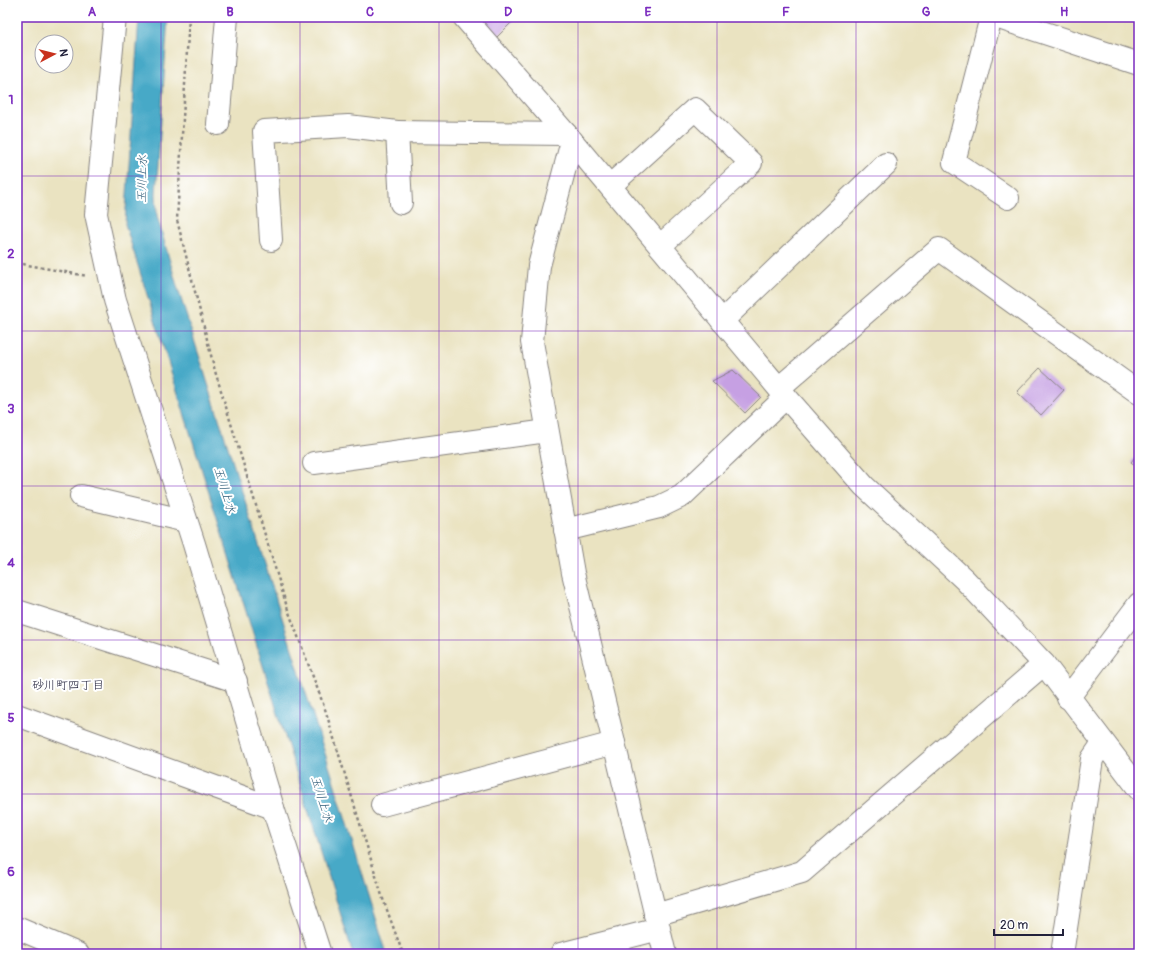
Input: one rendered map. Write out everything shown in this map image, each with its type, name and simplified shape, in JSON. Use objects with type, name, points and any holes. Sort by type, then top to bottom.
[{"type":"street","points":[[115,17],[96,214],[118,307],[236,681],[273,808],[320,954]]},
{"type":"street","points":[[218,124],[227,17]]},
{"type":"street","points":[[464,17],[569,137],[782,393],[864,486],[965,580],[1044,664],[1068,698],[1139,789]]},
{"type":"street","points":[[991,17],[954,162],[1008,198]]},
{"type":"street","points":[[996,17],[1139,64]]},
{"type":"street","points":[[610,186],[695,109],[751,164],[660,246]]},
{"type":"street","points":[[271,240],[264,130],[348,126],[397,132],[569,137]]},
{"type":"street","points":[[397,132],[401,203]]},
{"type":"street","points":[[569,137],[539,266],[532,342],[573,573],[665,954]]},
{"type":"street","points":[[722,321],[886,164]]},
{"type":"street","points":[[565,530],[659,507],[682,496],[782,393],[939,249],[1139,393]]},
{"type":"street","points":[[314,463],[547,431]]},
{"type":"street","points":[[81,496],[186,521]]},
{"type":"street","points":[[1068,698],[1139,604]]},
{"type":"street","points":[[17,611],[236,681]]},
{"type":"street","points":[[561,954],[802,872],[1044,664]]},
{"type":"street","points":[[17,715],[273,808]]},
{"type":"street","points":[[382,805],[614,743]]},
{"type":"street","points":[[1062,954],[1092,759],[1103,743]]},
{"type":"street","points":[[17,928],[78,954]]},
{"type":"path","points":[[189,17],[177,220],[215,371],[287,607],[325,709],[383,898],[403,954]]},
{"type":"path","points":[[17,263],[111,280]]},
{"type":"water","name":"玉川上水","points":[[139,17],[168,17],[156,194],[157,216],[177,286],[387,954],[353,954],[125,224]]},
{"type":"building","points":[[474,17],[517,17],[495,39]]},
{"type":"building","points":[[1040,368],[1064,390],[1041,415],[1017,392]]},
{"type":"building","points":[[733,370],[761,397],[745,413],[712,381]]},
{"type":"building","points":[[1139,452],[1139,469],[1131,462]]},
{"type":"district","name":"砂川町四丁目","points":[[68,685]]}]
